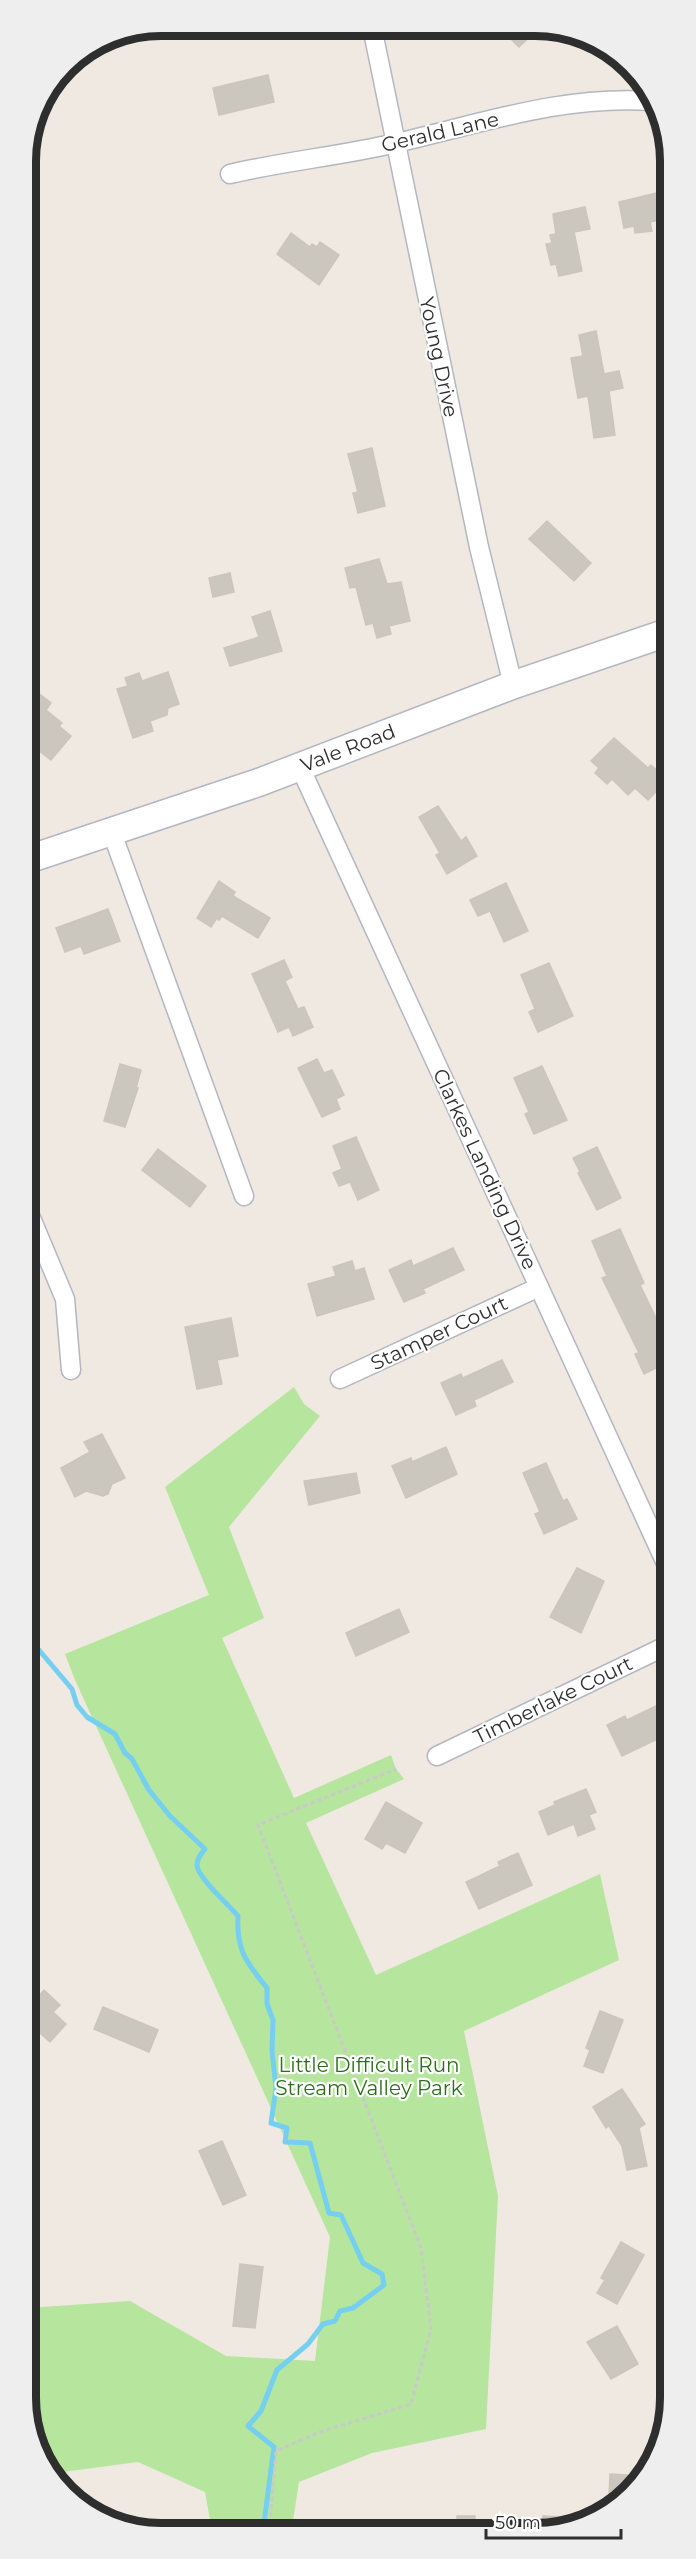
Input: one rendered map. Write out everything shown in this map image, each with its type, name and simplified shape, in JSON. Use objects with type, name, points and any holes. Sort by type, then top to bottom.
[{"type":"main road","name":"Vale Road","points":[[36,857],[112,833],[300,767],[513,685],[660,635]]},
{"type":"street","name":"Young Drive","points":[[374,36],[479,547],[513,685]]},
{"type":"street","name":"Gerald Lane","points":[[230,174],[286,161],[395,143],[442,130],[580,102],[617,99],[644,101]]},
{"type":"street","name":"Clarkes Landing Drive","points":[[300,767],[660,1550]]},
{"type":"street","points":[[112,833],[244,1196]]},
{"type":"street","points":[[36,1230],[65,1299],[71,1370]]},
{"type":"street","name":"Stamper Court","points":[[340,1379],[539,1287]]},
{"type":"street","name":"Timberlake Court","points":[[436,1756],[660,1649]]},
{"type":"path","points":[[270,2523],[276,2451],[320,2432],[411,2404],[431,2329],[421,2248],[258,1825],[396,1769]]},
{"type":"green space","name":"Little Difficult Run Stream Valley Park","points":[[294,1387],[304,1404],[320,1416],[229,1527],[264,1618],[222,1638],[294,1798],[391,1755],[396,1769],[404,1779],[306,1823],[376,1975],[600,1874],[619,1960],[464,2031],[498,2196],[486,2429],[372,2453],[299,2482],[294,2523],[211,2523],[205,2492],[138,2462],[61,2472],[40,2431],[37,2414],[36,2307],[130,2301],[226,2356],[315,2361],[330,2237],[65,1654],[209,1595],[165,1487]]},
{"type":"building","points":[[508,36],[531,36],[519,47]]},
{"type":"building","points":[[268,75],[274,102],[219,115],[213,88]]},
{"type":"building","points":[[660,192],[660,220],[650,222],[652,231],[635,233],[634,226],[624,228],[619,202]]},
{"type":"building","points":[[585,207],[590,229],[574,232],[582,271],[559,276],[556,264],[551,265],[546,244],[552,243],[550,235],[556,234],[553,214]]},
{"type":"building","points":[[291,233],[310,247],[312,244],[317,247],[320,242],[339,255],[319,285],[277,254]]},
{"type":"building","points":[[596,331],[604,374],[619,371],[623,388],[609,391],[615,435],[594,438],[588,396],[578,398],[571,358],[583,356],[579,335]]},
{"type":"building","points":[[372,448],[385,506],[358,513],[353,493],[358,492],[348,454]]},
{"type":"building","points":[[547,521],[591,563],[574,581],[529,539]]},
{"type":"building","points":[[379,559],[387,584],[401,582],[410,621],[389,626],[391,634],[377,638],[373,623],[366,625],[356,587],[350,588],[345,568]]},
{"type":"building","points":[[230,573],[234,592],[213,597],[209,578]]},
{"type":"building","points":[[270,611],[282,651],[230,666],[224,648],[259,637],[252,617]]},
{"type":"building","points":[[168,672],[179,704],[168,708],[167,715],[150,721],[153,731],[133,738],[117,689],[128,686],[125,678],[139,673],[142,681]]},
{"type":"building","points":[[36,693],[51,703],[46,710],[62,723],[59,726],[71,736],[51,760],[36,749]]},
{"type":"building","points":[[614,738],[648,768],[651,765],[660,773],[660,787],[648,800],[635,788],[628,795],[612,779],[607,784],[595,773],[599,768],[591,761]]},
{"type":"building","points":[[438,806],[461,841],[466,837],[477,856],[447,874],[436,855],[440,853],[419,817]]},
{"type":"building","points":[[219,881],[235,892],[233,896],[270,918],[258,938],[222,916],[219,920],[217,918],[211,927],[197,918]]},
{"type":"building","points":[[506,883],[528,931],[504,942],[490,911],[478,916],[470,900]]},
{"type":"building","points":[[108,909],[120,941],[84,954],[81,946],[65,952],[56,928]]},
{"type":"building","points":[[284,960],[292,977],[285,981],[298,1009],[304,1007],[313,1027],[293,1036],[289,1027],[278,1032],[252,974]]},
{"type":"building","points":[[549,963],[573,1016],[538,1032],[529,1012],[535,1009],[521,975]]},
{"type":"building","points":[[317,1059],[324,1073],[332,1070],[344,1095],[336,1099],[340,1109],[322,1117],[298,1068]]},
{"type":"building","points":[[120,1064],[141,1070],[136,1088],[138,1088],[125,1127],[104,1121]]},
{"type":"building","points":[[542,1066],[567,1120],[534,1134],[525,1114],[529,1112],[514,1078]]},
{"type":"building","points":[[356,1137],[379,1190],[358,1200],[350,1182],[339,1186],[333,1173],[342,1169],[333,1146]]},
{"type":"building","points":[[597,1147],[621,1198],[597,1210],[573,1158]]},
{"type":"building","points":[[158,1149],[206,1186],[190,1207],[142,1170]]},
{"type":"building","points":[[620,1229],[644,1283],[640,1285],[656,1318],[660,1316],[660,1366],[644,1374],[635,1354],[639,1353],[602,1278],[607,1276],[592,1241]]},
{"type":"building","points":[[453,1248],[464,1270],[423,1289],[425,1293],[404,1302],[389,1270],[411,1260],[413,1266]]},
{"type":"building","points":[[352,1261],[355,1271],[364,1268],[374,1299],[317,1316],[308,1284],[336,1276],[333,1267]]},
{"type":"building","points":[[231,1318],[238,1356],[217,1360],[222,1384],[197,1389],[185,1327]]},
{"type":"building","points":[[502,1360],[513,1382],[474,1400],[476,1406],[456,1415],[441,1383],[461,1374],[463,1378]]},
{"type":"building","points":[[102,1434],[125,1478],[112,1484],[108,1494],[103,1496],[86,1491],[75,1497],[61,1468],[90,1452],[84,1442]]},
{"type":"building","points":[[446,1447],[457,1474],[406,1498],[392,1466],[411,1458],[412,1462]]},
{"type":"building","points":[[546,1463],[563,1501],[567,1499],[577,1519],[544,1534],[535,1514],[540,1512],[523,1473]]},
{"type":"building","points":[[356,1473],[360,1493],[309,1505],[304,1481]]},
{"type":"building","points":[[577,1568],[604,1581],[581,1633],[550,1617]]},
{"type":"building","points":[[399,1609],[409,1632],[356,1656],[346,1633]]},
{"type":"building","points":[[660,1704],[660,1738],[622,1756],[607,1725],[625,1716],[627,1720]]},
{"type":"building","points":[[586,1789],[596,1812],[589,1815],[595,1829],[578,1836],[574,1824],[548,1835],[539,1812],[555,1805],[554,1802]]},
{"type":"building","points":[[386,1802],[422,1823],[405,1853],[386,1843],[382,1849],[365,1839]]},
{"type":"building","points":[[518,1853],[532,1885],[479,1909],[466,1882],[500,1866],[498,1862]]},
{"type":"building","points":[[44,1990],[60,2005],[53,2012],[66,2024],[50,2042],[39,2032],[36,2035],[36,1997]]},
{"type":"building","points":[[103,2007],[158,2030],[149,2052],[94,2029]]},
{"type":"building","points":[[600,2011],[623,2020],[603,2073],[584,2066],[590,2050],[586,2048]]},
{"type":"building","points":[[622,2089],[645,2124],[639,2128],[647,2166],[627,2170],[622,2146],[609,2126],[606,2128],[593,2107]]},
{"type":"building","points":[[222,2141],[246,2195],[223,2205],[199,2151]]},
{"type":"building","points":[[621,2242],[644,2255],[617,2304],[597,2293],[605,2280],[601,2278]]},
{"type":"building","points":[[240,2264],[263,2267],[255,2328],[233,2326]]},
{"type":"building","points":[[617,2326],[638,2364],[611,2379],[587,2342]]},
{"type":"building","points":[[610,2474],[633,2475],[617,2492],[609,2497]]},
{"type":"building","points":[[457,2516],[475,2516],[475,2523],[457,2523]]},
{"type":"building","points":[[543,2516],[564,2517],[564,2520],[543,2523]]},
{"type":"waterway","points":[[36,1647],[72,1689],[77,1705],[87,1717],[115,1734],[149,1790],[170,1816],[205,1849],[198,1860],[198,1870],[238,1916],[239,1938],[244,1956],[267,1988],[267,2004],[273,2020],[272,2051],[276,2088],[271,2123],[287,2128],[285,2142],[310,2143],[329,2213],[341,2215],[363,2263],[382,2274],[384,2285],[353,2308],[340,2311],[335,2321],[323,2324],[308,2344],[277,2370],[261,2411],[248,2426],[274,2447],[264,2523]]}]
